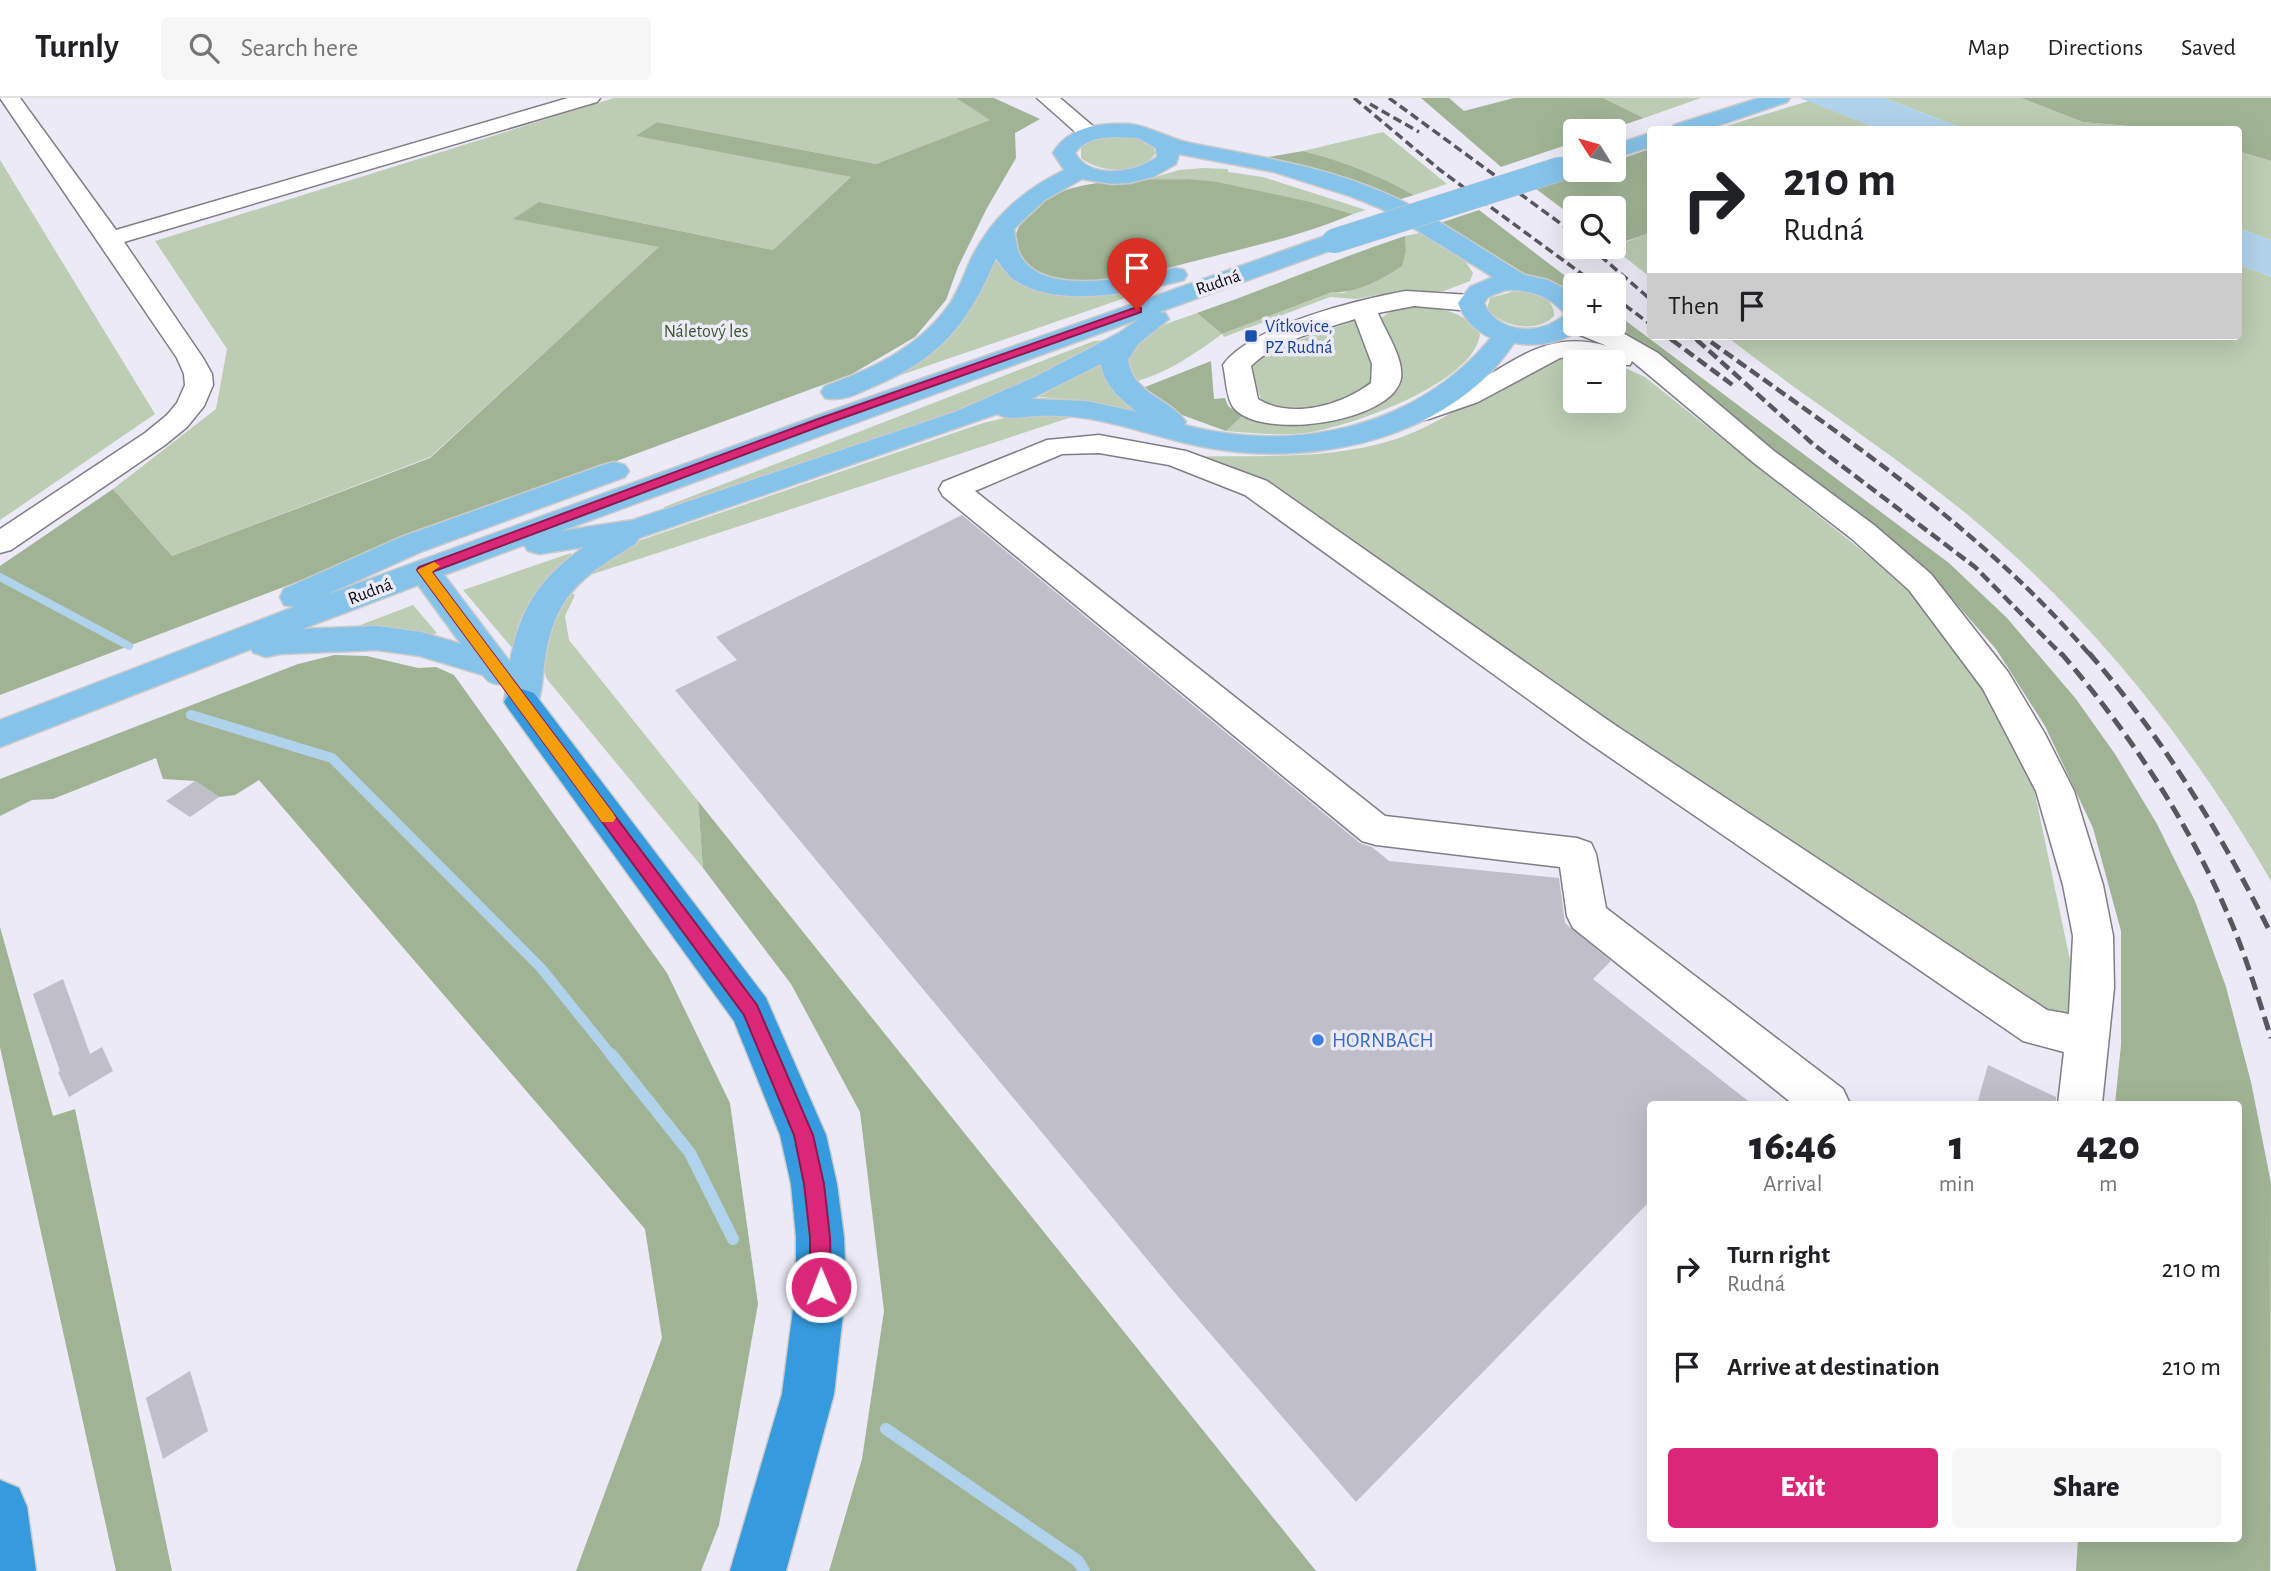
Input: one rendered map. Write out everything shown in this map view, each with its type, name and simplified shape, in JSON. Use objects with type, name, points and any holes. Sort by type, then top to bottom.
[{"type":"highway","points":[[508,684],[751,1011],[803,1135],[814,1184],[820,1237],[821,1287],[808,1394],[758,1571]]},
{"type":"highway","points":[[0,1507],[8,1571]]},
{"type":"main road","points":[[1694,126],[1780,98]]},
{"type":"main road","points":[[1563,296],[1547,288],[1518,282],[1390,204],[1316,175],[1258,161],[1182,149],[1162,155],[1143,174],[1100,176],[1081,171],[1070,164],[1064,153],[1072,142],[1090,133],[1135,131],[1162,155],[1199,164],[1248,170],[1340,195],[1404,222],[1475,266],[1482,274],[1479,295],[1472,309],[1480,321],[1508,334],[1525,337],[1555,334],[1563,328]]},
{"type":"main road","points":[[1626,148],[1647,141]]},
{"type":"main road","name":"Rudná","points":[[0,734],[424,570],[822,422],[1334,241],[1563,169]]},
{"type":"main road","points":[[162,670],[339,574],[398,549],[873,377],[923,347],[951,321],[969,295],[988,249],[1017,208],[1081,171]]},
{"type":"main road","points":[[1002,228],[1005,257],[1016,269],[1043,282],[1073,289],[1122,286],[1334,241]]},
{"type":"main road","points":[[464,555],[637,529],[965,418],[1047,382],[1128,339],[1171,310],[1261,267]]},
{"type":"main road","points":[[1479,295],[1518,282]]},
{"type":"main road","points":[[965,418],[1039,406],[1066,406],[1100,410],[1192,435],[1254,445],[1303,444],[1367,430],[1419,413],[1465,382],[1490,358],[1508,334]]},
{"type":"main road","points":[[1128,339],[1114,360],[1121,379],[1143,402],[1192,435]]},
{"type":"main road","points":[[508,684],[547,599],[581,564],[637,529]]},
{"type":"main road","points":[[424,570],[508,684]]},
{"type":"main road","points":[[162,670],[280,642],[357,638],[421,644],[508,684]]},
{"type":"street","points":[[0,543],[155,439],[177,421],[194,398],[199,385],[196,368],[110,239],[10,98]]},
{"type":"street","points":[[110,239],[590,98]]},
{"type":"street","points":[[1047,98],[1090,133]]},
{"type":"street","points":[[492,103],[517,119]]},
{"type":"street","points":[[1363,308],[1388,376],[1378,394],[1362,401],[1299,417],[1271,415],[1245,403],[1236,370],[1245,355],[1262,345],[1363,308],[1416,299],[1479,295]]},
{"type":"street","points":[[1608,336],[1638,352],[1687,394],[1863,532],[1920,582],[1996,681],[2027,734],[2055,791],[2083,885],[2093,936],[2093,988],[2080,1101]]},
{"type":"street","points":[[1419,413],[1476,392],[1537,355],[1565,349],[1615,357],[1687,394]]},
{"type":"street","points":[[1823,1101],[1587,916],[1577,854],[1376,830],[954,489],[1057,446],[1099,444],[1176,457],[1255,488],[1599,732],[2038,1028],[2086,1036]]},
{"type":"green space","points":[[614,98],[956,98],[991,120],[876,164],[657,122],[637,136],[852,177],[773,250],[539,202],[660,247],[430,457],[172,556],[113,489],[216,409],[227,349],[155,241]]},
{"type":"green space","name":"Náletový les","points":[[956,98],[994,98],[1040,119],[1015,133],[1016,158],[987,208],[958,267],[946,300],[915,337],[852,374],[0,695],[0,566],[113,489],[172,556],[430,458],[659,247],[513,219],[539,202],[773,250],[851,177],[636,136],[657,122],[876,164],[990,120]]},
{"type":"green space","points":[[1421,98],[1449,98],[1464,111],[1514,98],[1603,98],[1644,118],[1626,124],[1626,119],[1563,119],[1563,146],[1501,167]]},
{"type":"green space","points":[[1603,98],[1701,98],[1644,118]]},
{"type":"green space","points":[[1884,98],[2021,98],[2083,122],[2129,126],[1957,126]]},
{"type":"green space","points":[[2021,98],[2271,98],[2271,161],[2242,152],[2242,126],[2129,126],[2083,122]]},
{"type":"green space","points":[[1809,101],[1872,126],[1726,126]]},
{"type":"green space","points":[[1383,132],[1447,184],[1414,195],[1360,169],[1303,151]]},
{"type":"green space","points":[[1108,136],[1132,136],[1150,144],[1155,154],[1140,166],[1119,170],[1098,167],[1081,158],[1081,147],[1087,142]]},
{"type":"green space","points":[[1647,150],[1647,234],[1626,241],[1626,196],[1563,196],[1563,209],[1532,186],[1563,177],[1563,182],[1626,182],[1626,157]]},
{"type":"green space","points":[[1303,151],[1360,169],[1414,195],[1398,200],[1262,158]]},
{"type":"green space","points":[[2242,152],[2271,161],[2271,240],[2242,229]]},
{"type":"green space","points":[[0,160],[155,414],[0,520]]},
{"type":"green space","points":[[1228,169],[1228,172],[1263,177],[1366,210],[1353,214],[1311,202],[1188,179],[1142,181],[1179,170]]},
{"type":"green space","points":[[1188,179],[1217,182],[1353,214],[1275,240],[1146,274],[1097,282],[1064,281],[1038,273],[1027,265],[1017,251],[1015,240],[1020,225],[1033,208],[1051,196],[1096,183]]},
{"type":"green space","points":[[1479,210],[1563,274],[1563,293],[1518,275],[1437,224]]},
{"type":"green space","points":[[1420,233],[1465,261],[1473,273],[1470,281],[1444,291],[1382,294],[1356,299],[1330,297],[1224,337],[1222,334],[1332,292],[1344,293],[1406,251],[1405,236]]},
{"type":"green space","points":[[1647,234],[1647,275],[1626,258],[1626,242]]},
{"type":"green space","points":[[1405,236],[1406,251],[1402,266],[1359,288],[1332,292],[1222,334],[1197,313],[1353,254]]},
{"type":"green space","points":[[993,258],[1008,274],[1154,288],[892,378],[936,346],[957,326],[976,298]]},
{"type":"green space","points":[[2242,266],[2271,277],[2271,881],[2183,746],[2151,703],[2082,622],[1972,518],[1731,340],[2242,340]]},
{"type":"green space","points":[[1515,291],[1541,296],[1551,304],[1554,316],[1539,325],[1520,326],[1501,320],[1487,309],[1490,298]]},
{"type":"green space","points":[[1410,307],[1430,308],[1458,315],[1474,326],[1480,334],[1473,352],[1457,369],[1434,385],[1379,412],[1326,429],[1285,434],[1226,431],[1242,416],[1278,425],[1301,426],[1334,420],[1383,402],[1394,394],[1400,385],[1380,319],[1391,311]]},
{"type":"green space","points":[[1197,313],[1222,334],[1202,349],[1158,374],[1134,382],[1124,368],[1128,355],[1143,337],[1162,326]]},
{"type":"green space","points":[[1354,321],[1361,327],[1376,378],[1374,384],[1353,396],[1295,411],[1287,411],[1262,402],[1252,374],[1252,361],[1273,349]]},
{"type":"green space","points":[[1626,321],[1647,337],[1647,340],[1651,340],[1949,563],[2007,618],[2076,699],[2115,754],[2157,824],[2195,901],[2226,987],[2251,1082],[2271,1183],[2270,1571],[2076,1571],[2078,1542],[2242,1542],[2242,1101],[2115,1101],[2121,1045],[2121,931],[2093,828],[2045,726],[1996,649],[1931,575],[1626,335]]},
{"type":"green space","points":[[1107,340],[1055,372],[935,422],[664,512],[664,507],[1094,341]]},
{"type":"green space","points":[[1563,357],[1563,413],[1626,413],[1626,368],[1645,377],[1905,585],[1930,614],[1977,680],[2008,732],[2034,789],[2086,1036],[1256,488],[1176,457],[1285,456],[1366,447],[1393,440],[1431,424],[1543,362]]},
{"type":"green space","points":[[1104,361],[1141,413],[1077,400],[1039,397]]},
{"type":"green space","points":[[1211,361],[1214,399],[1225,398],[1228,406],[1242,416],[1226,431],[1160,407],[1140,389]]},
{"type":"green space","points":[[1026,413],[1078,415],[584,577],[635,542],[983,423]]},
{"type":"green space","points":[[571,553],[572,558],[532,597],[520,621],[513,649],[463,590]]},
{"type":"green space","points":[[567,590],[575,595],[565,616],[569,640],[698,801],[703,868],[546,678],[542,647]]},
{"type":"green space","points":[[413,605],[437,633],[425,637],[396,627],[350,629]]},
{"type":"green space","points":[[334,655],[367,656],[418,668],[436,667],[454,675],[667,973],[730,1103],[758,1304],[719,1525],[701,1571],[576,1571],[662,1338],[645,1229],[259,780],[235,795],[219,797],[195,781],[163,779],[156,758],[53,799],[32,800],[0,816],[0,779],[298,664]]},
{"type":"green space","points":[[698,801],[1316,1571],[829,1571],[862,1459],[884,1311],[860,1112],[791,984],[703,868]]},
{"type":"green space","points":[[0,927],[53,1116],[75,1109],[172,1571],[116,1571],[0,1047]]},
{"type":"water","points":[[1800,98],[1884,98],[1957,126],[1871,126]]},
{"type":"water","points":[[2242,229],[2271,240],[2271,277],[2242,266]]},
{"type":"building","name":"HORNBACH","points":[[962,515],[1360,843],[1372,847],[1389,861],[1559,878],[1565,923],[1611,961],[1593,979],[1748,1101],[1647,1101],[1647,1204],[1356,1502],[1175,1293],[675,690],[737,660],[716,637]]},
{"type":"building","points":[[195,781],[219,797],[190,817],[166,801]]},
{"type":"building","points":[[63,979],[90,1054],[102,1047],[113,1071],[69,1097],[58,1072],[60,1071],[33,994]]},
{"type":"building","points":[[1988,1065],[2056,1097],[2056,1101],[1978,1101]]},
{"type":"building","points":[[190,1371],[208,1431],[163,1459],[146,1398]]},
{"type":"waterway","points":[[0,577],[129,646]]},
{"type":"waterway","points":[[191,715],[332,758],[541,968],[612,1056]]},
{"type":"waterway","points":[[611,1054],[690,1153],[733,1239]]},
{"type":"waterway","points":[[886,1429],[1078,1561],[1084,1571]]},
{"type":"railway","points":[[1354,98],[1440,170],[1581,273]]},
{"type":"railway","points":[[1389,98],[1563,225]]},
{"type":"railway","points":[[1370,104],[1419,132]]},
{"type":"railway","points":[[1604,259],[1647,296]]},
{"type":"railway","points":[[1626,306],[1647,322]]},
{"type":"railway","points":[[1672,340],[1734,386]]},
{"type":"railway","points":[[1697,340],[1813,444],[1975,567],[2062,655]]},
{"type":"railway","points":[[1711,342],[1861,450],[1958,526],[2004,566],[2090,655]]},
{"type":"railway","points":[[2061,653],[2133,746],[2195,846],[2235,932],[2271,1038]]},
{"type":"railway","points":[[2089,653],[2142,719],[2189,788],[2232,859],[2271,934]]},
{"type":"slow traffic","points":[[434,566],[424,570],[608,818]]},
{"type":"place","name":"Vítkovice, PZ Rudná","points":[[1251,336]]},
{"type":"place","name":"HORNBACH","points":[[1318,1040]]},
{"type":"route","points":[[821,1287],[820,1237],[814,1184],[803,1135],[786,1089],[751,1011],[424,570],[822,422],[1137,310]]}]
